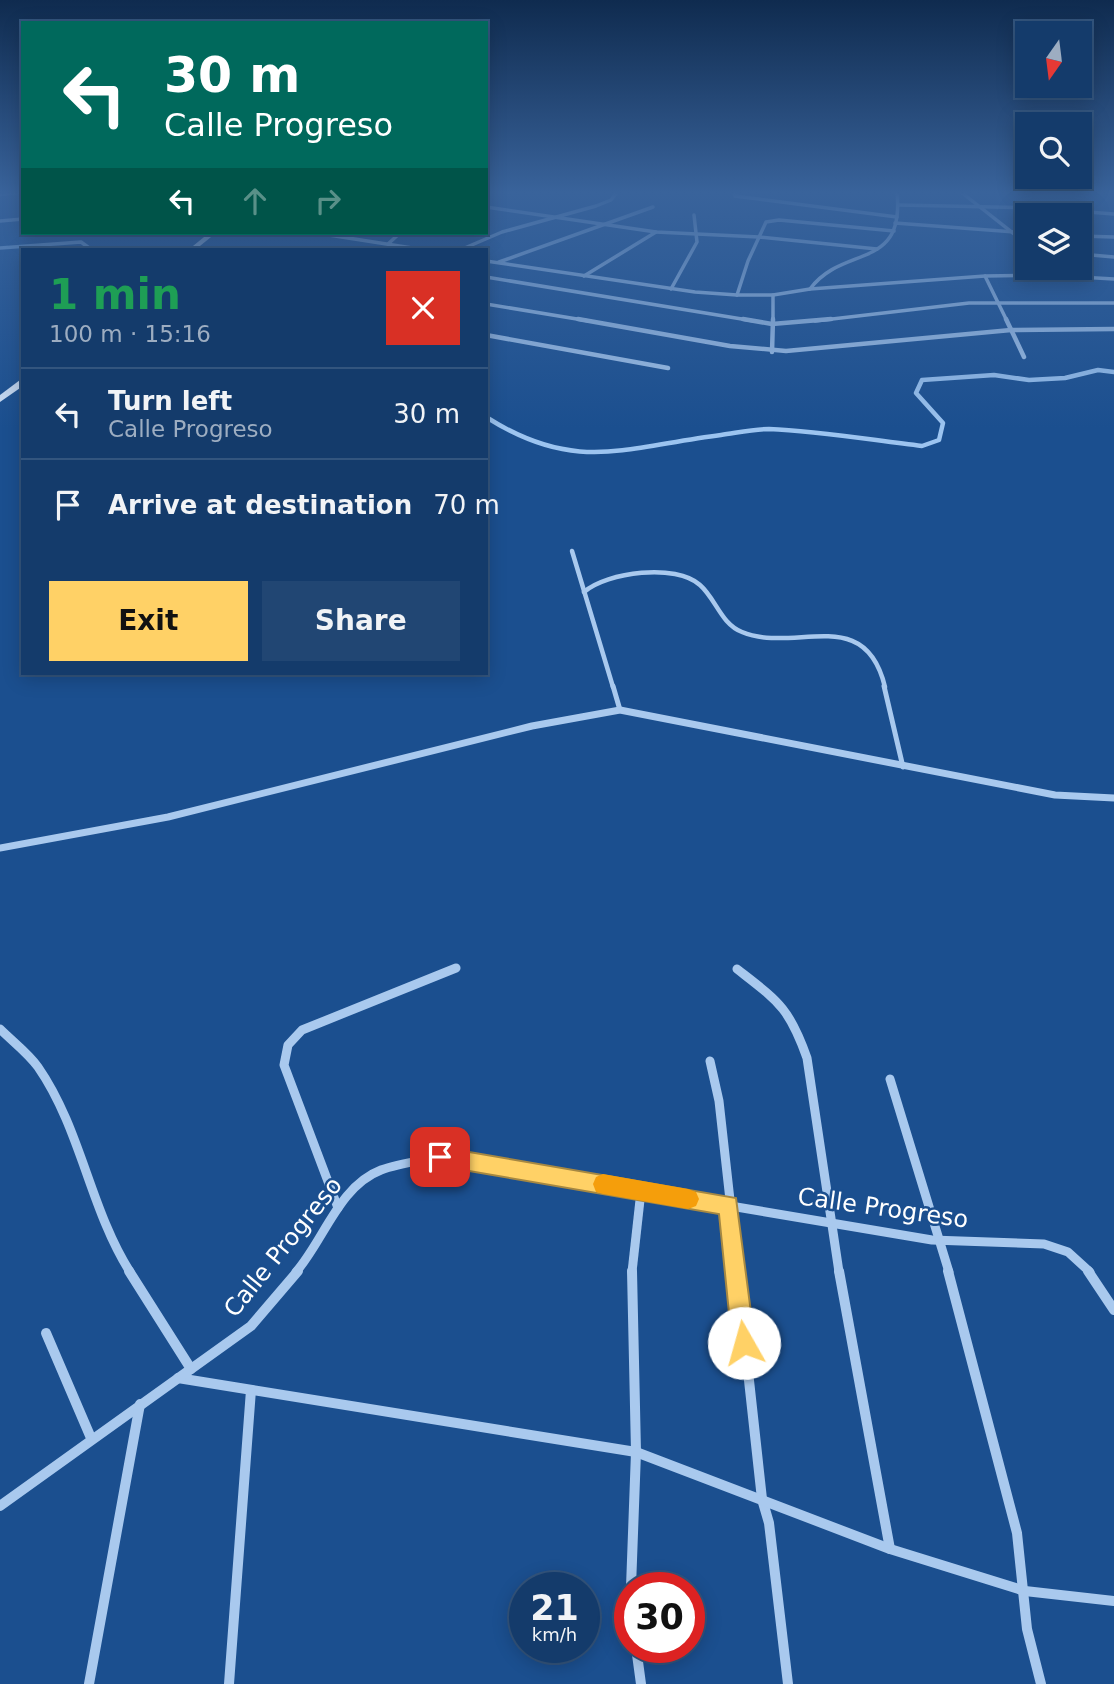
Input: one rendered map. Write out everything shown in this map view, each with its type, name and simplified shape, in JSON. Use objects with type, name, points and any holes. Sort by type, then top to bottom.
[{"type":"main road","points":[[0,399],[21,383]]},
{"type":"street","points":[[549,271],[671,289],[737,295],[773,295],[810,289],[1015,276]]},
{"type":"street","points":[[583,276],[592,271]]},
{"type":"street","points":[[671,289],[681,271]]},
{"type":"street","points":[[737,295],[746,271]]},
{"type":"street","points":[[810,289],[826,271]]},
{"type":"street","points":[[985,276],[1024,358]]},
{"type":"street","points":[[488,277],[772,324],[807,323],[948,305],[998,302],[1114,303]]},
{"type":"street","points":[[1092,278],[1114,279]]},
{"type":"street","points":[[772,352],[773,295]]},
{"type":"street","points":[[488,304],[661,333],[723,347],[772,352],[806,351],[1011,330],[1114,330]]},
{"type":"street","points":[[488,335],[668,368]]},
{"type":"street","points":[[0,848],[168,817],[532,726],[620,710],[1055,796],[1114,798]]},
{"type":"street","points":[[338,1208],[284,1065],[285,1049],[290,1039],[302,1030],[456,968]]},
{"type":"street","points":[[737,969],[779,1002],[795,1024],[807,1058],[830,1223],[890,1549]]},
{"type":"street","points":[[0,1029],[37,1065],[63,1111],[89,1184],[124,1263],[191,1369]]},
{"type":"street","points":[[710,1061],[719,1101],[762,1499],[769,1522],[788,1684]]},
{"type":"street","points":[[890,1079],[941,1242],[1017,1533],[1027,1629],[1041,1684]]},
{"type":"street","name":"Calle Progreso","points":[[0,1506],[91,1438],[251,1326],[310,1256],[344,1197],[380,1170],[440,1157],[941,1242],[1045,1244],[1062,1249],[1077,1259],[1096,1279],[1114,1310]]},
{"type":"street","points":[[631,1572],[636,1452],[632,1267],[641,1191]]},
{"type":"street","points":[[47,1333],[91,1438]]},
{"type":"street","points":[[177,1378],[636,1452],[890,1549],[1025,1591],[1114,1601]]},
{"type":"street","points":[[229,1684],[251,1390]]},
{"type":"street","points":[[89,1684],[140,1404]]},
{"type":"street","points":[[638,1663],[641,1684]]},
{"type":"lane","points":[[572,551],[620,710]]},
{"type":"lane","points":[[584,592],[593,583],[607,578],[658,572],[677,574],[693,579],[708,595],[724,621],[734,630],[749,635],[845,639],[868,647],[876,656],[880,668],[904,767]]},
{"type":"waterway","points":[[488,418],[518,435],[547,446],[575,451],[628,450],[769,429],[922,446],[939,440],[943,423],[916,393],[922,380],[994,375],[1029,380],[1065,378],[1098,370],[1114,372]]},
{"type":"slow traffic","points":[[603,1184],[688,1199]]},
{"type":"route","points":[[440,1157],[729,1206],[744,1343]]}]
